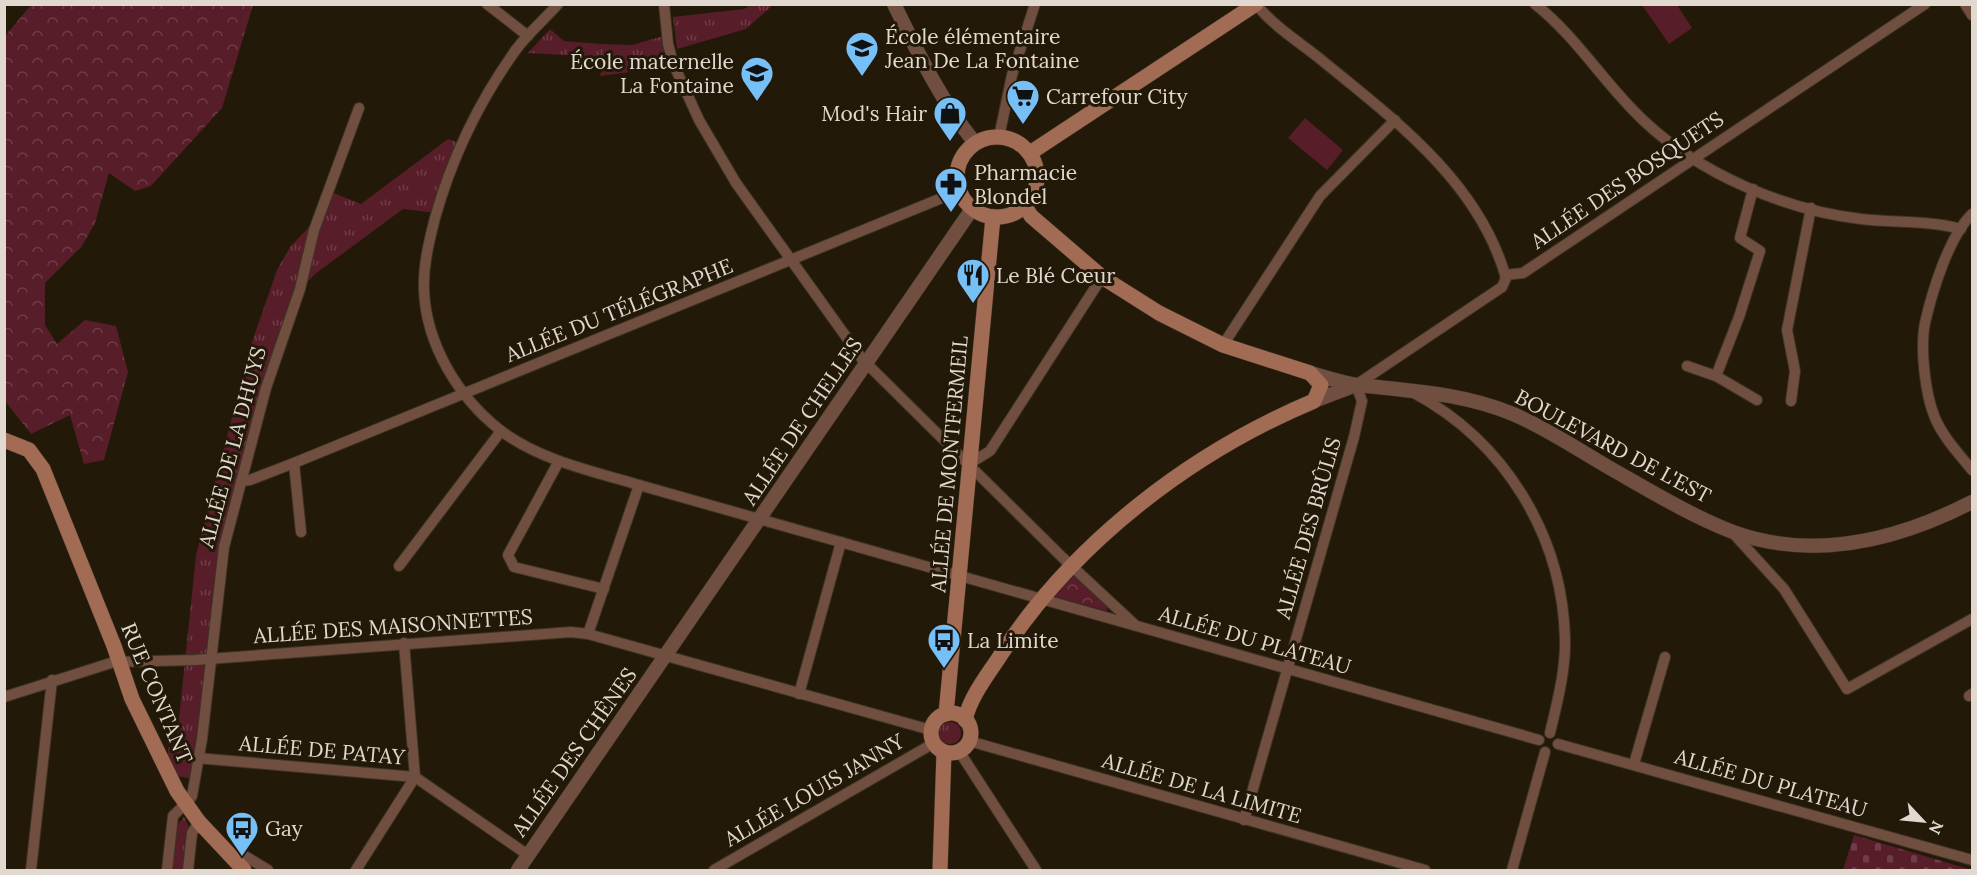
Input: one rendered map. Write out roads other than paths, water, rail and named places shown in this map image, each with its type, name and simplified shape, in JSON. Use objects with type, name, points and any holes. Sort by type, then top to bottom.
[{"type":"main road","points":[[1030,153],[1256,4]]},
{"type":"main road","points":[[999,136],[1011,139],[1030,153],[1035,162],[1037,182],[1025,206],[1013,214],[993,217],[972,209],[959,191],[958,166],[963,155],[975,143],[999,136]]},
{"type":"main road","name":"BOULEVARD DE L'EST","points":[[1025,206],[1031,216],[1102,277],[1159,313],[1223,345],[1310,373]]},
{"type":"main road","name":"ALLÉE DE MONTFERMEIL","points":[[946,714],[993,217]]},
{"type":"main road","points":[[947,743],[970,730],[966,720],[968,708],[987,675],[1041,598],[1071,566],[1107,531],[1178,478],[1272,420],[1314,401],[1321,385],[1310,373]]},
{"type":"main road","name":"RUE CONTANT","points":[[4,433],[24,440],[45,458],[59,494],[62,514]]},
{"type":"main road","name":"RUE CONTANT","points":[[4,440],[29,450],[38,458],[120,662],[132,699],[185,804],[199,822],[244,863]]},
{"type":"main road","points":[[940,870],[947,743],[936,720],[946,714],[957,714],[966,720]]},
{"type":"street","points":[[487,4],[528,36]]},
{"type":"street","name":"ALLÉE DU PLATEAU","points":[[558,4],[528,36],[482,100],[460,143],[445,185],[425,258],[424,290],[429,324],[445,364],[470,404],[501,431],[525,446],[559,461],[639,485],[1539,740]]},
{"type":"street","points":[[664,4],[668,44],[699,120],[736,183],[866,364],[1071,566],[1111,601],[1125,618],[1140,628]]},
{"type":"street","points":[[894,4],[927,73],[946,105],[975,143]]},
{"type":"street","points":[[999,136],[1012,75],[1035,4]]},
{"type":"street","points":[[1256,4],[1429,151],[1471,205],[1505,275],[1502,287],[1356,385],[1314,401]]},
{"type":"street","points":[[1535,4],[1574,41],[1644,122],[1695,159],[1754,189],[1811,208],[1860,219],[1932,223],[1961,229]]},
{"type":"street","name":"ALLÉE DES BOSQUETS","points":[[1505,275],[1523,273],[1925,4]]},
{"type":"street","points":[[1965,4],[1972,15]]},
{"type":"street","name":"ALLÉE DE LA DHUYS","points":[[167,870],[172,816],[192,795],[202,739],[224,547],[266,388],[300,289],[314,230],[359,108]]},
{"type":"street","points":[[1223,345],[1320,196],[1395,120]]},
{"type":"street","points":[[1716,376],[1739,317],[1760,251],[1740,238],[1754,189]]},
{"type":"street","name":"ALLÉE DU TÉLÉGRAPHE","points":[[241,481],[294,464],[959,191]]},
{"type":"street","points":[[1791,401],[1795,371],[1787,330],[1811,208]]},
{"type":"street","name":"ALLÉE DE CHELLES","points":[[666,657],[972,209]]},
{"type":"street","points":[[1972,214],[1961,229],[1944,262],[1924,325],[1926,389],[1935,419],[1972,470]]},
{"type":"street","points":[[969,464],[990,451],[1102,277]]},
{"type":"street","points":[[1687,366],[1716,376],[1757,400]]},
{"type":"street","name":"BOULEVARD DE L'EST","points":[[1310,373],[1356,385],[1461,397],[1514,415],[1648,489],[1731,531],[1785,544],[1851,544],[1927,525],[1972,502]]},
{"type":"street","name":"ALLÉE DES BRÛLIS","points":[[1244,820],[1354,437],[1362,401],[1356,385]]},
{"type":"street","points":[[1406,389],[1451,415],[1477,437],[1522,493],[1540,525],[1559,586],[1565,640],[1561,685],[1550,733]]},
{"type":"street","points":[[399,566],[501,431]]},
{"type":"street","points":[[559,461],[508,555],[514,567],[604,589]]},
{"type":"street","points":[[294,464],[301,532]]},
{"type":"street","points":[[588,634],[639,485]]},
{"type":"street","points":[[1731,531],[1784,589],[1847,689],[1972,620]]},
{"type":"street","points":[[799,694],[841,542]]},
{"type":"street","points":[[1100,616],[1111,611],[1111,601]]},
{"type":"street","name":"ALLÉE DES MAISONNETTES","points":[[4,697],[52,680],[120,662],[210,659],[572,632],[588,634],[666,657]]},
{"type":"street","points":[[356,870],[415,777],[404,643]]},
{"type":"street","name":"ALLÉE DE LA LIMITE","points":[[666,657],[799,694],[947,743],[1244,820],[1425,870]]},
{"type":"street","name":"ALLÉE DES CHÊNES","points":[[518,870],[666,657]]},
{"type":"street","points":[[1634,764],[1665,657]]},
{"type":"street","points":[[31,870],[52,680]]},
{"type":"street","points":[[1550,733],[1555,736],[1558,744],[1553,751],[1545,752],[1540,748],[1539,740],[1542,735],[1550,733]]},
{"type":"street","points":[[947,743],[1036,870]]},
{"type":"street","name":"ALLÉE LOUIS JANNY","points":[[714,870],[947,743]]},
{"type":"street","name":"ALLÉE DU PLATEAU","points":[[1558,744],[1972,861]]},
{"type":"street","points":[[1512,870],[1545,752]]},
{"type":"street","name":"ALLÉE DE PATAY","points":[[197,758],[415,777],[528,855]]},
{"type":"street","points":[[188,870],[192,833],[199,822]]},
{"type":"street","points":[[244,863],[268,870]]},
{"type":"place","name":"École élémentaire Jean De La Fontaine","points":[[862,77]]},
{"type":"place","name":"École maternelle La Fontaine","points":[[757,102]]},
{"type":"place","name":"Carrefour City","points":[[1023,125]]},
{"type":"place","name":"Mod's Hair","points":[[950,142]]},
{"type":"place","name":"Pharmacie Blondel","points":[[951,213]]},
{"type":"place","name":"Le Blé Cœur","points":[[973,304]]},
{"type":"place","name":"La Limite","points":[[944,669]]},
{"type":"place","name":"Gay","points":[[242,857]]}]
